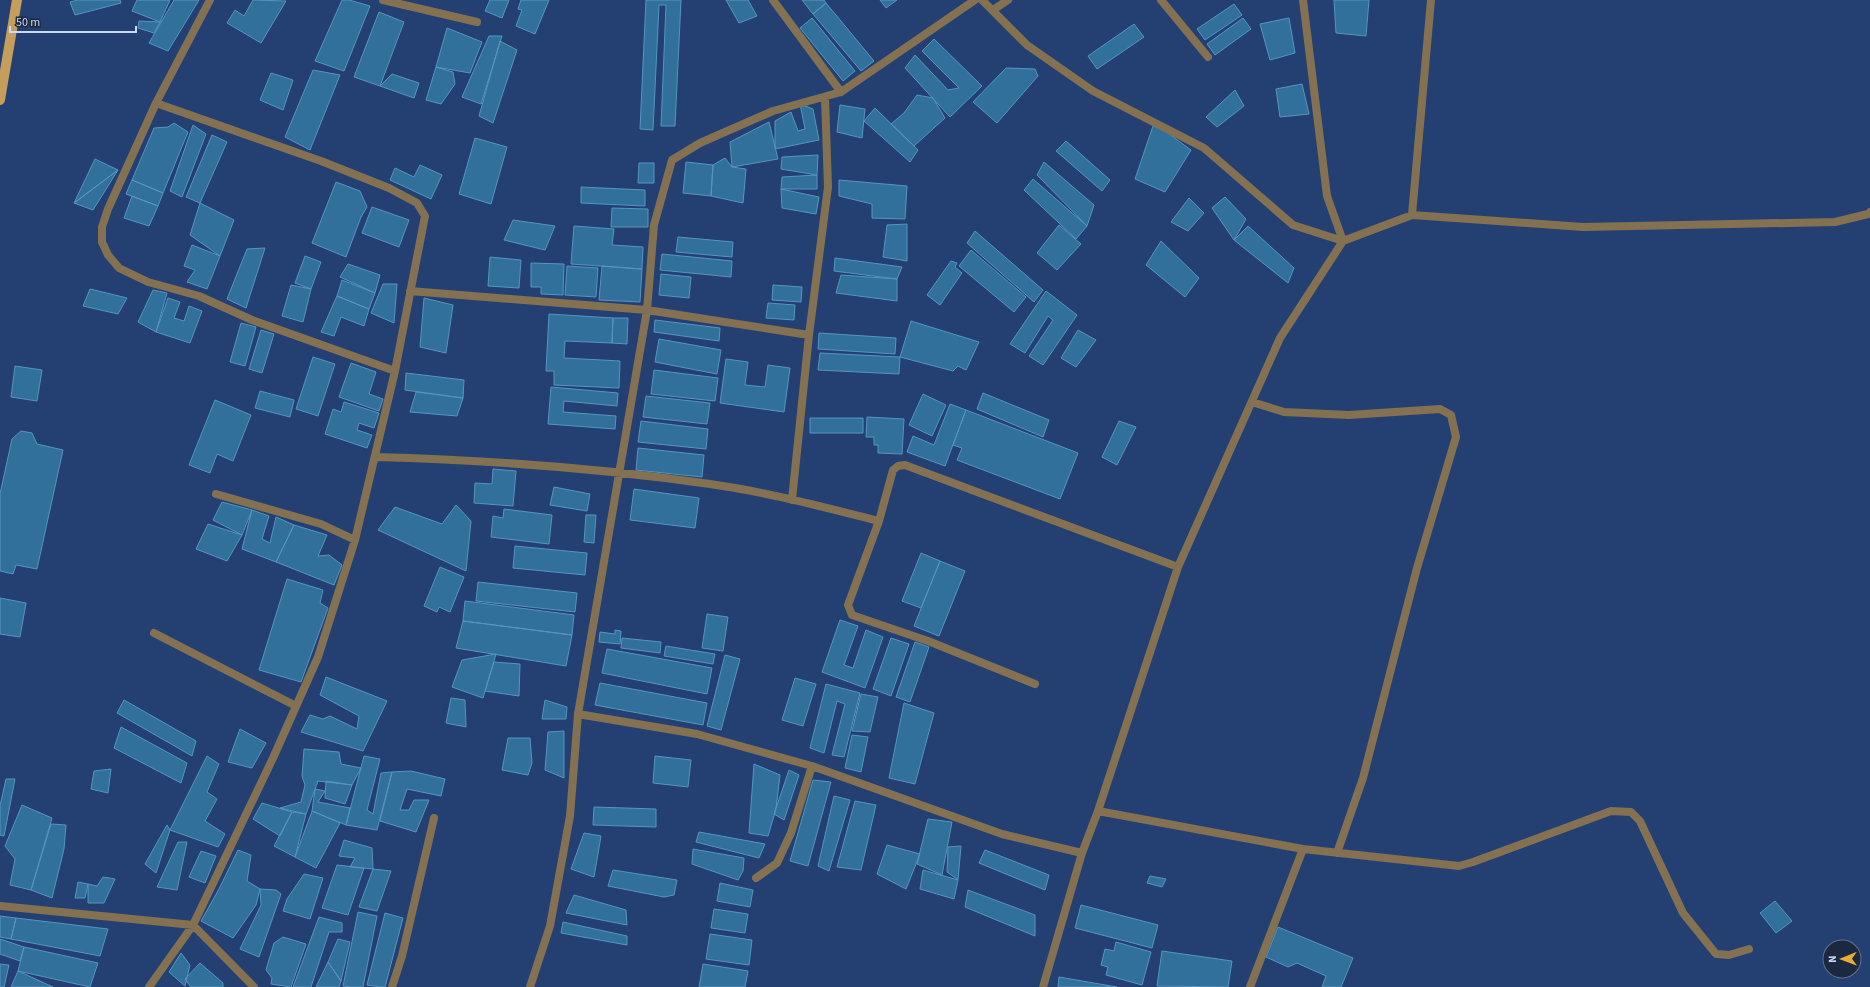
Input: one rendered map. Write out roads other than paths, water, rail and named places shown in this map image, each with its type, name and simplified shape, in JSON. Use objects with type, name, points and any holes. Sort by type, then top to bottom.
[{"type":"main road","points":[[0,100],[18,0]]},
{"type":"street","points":[[210,0],[156,103],[108,209],[102,228],[102,242],[108,255],[119,268],[148,282],[199,296],[252,320],[395,371]]},
{"type":"street","points":[[383,0],[477,22]]},
{"type":"street","points":[[773,0],[841,92]]},
{"type":"street","points":[[530,987],[550,926],[570,816],[578,714],[647,310],[654,224],[672,160],[700,143],[773,111],[841,92],[975,0]]},
{"type":"street","points":[[982,0],[1027,45],[1093,91],[1204,148],[1293,224],[1343,241]]},
{"type":"street","points":[[993,10],[1008,0]]},
{"type":"street","points":[[1162,0],[1208,57]]},
{"type":"street","points":[[1303,0],[1327,196],[1343,241]]},
{"type":"street","points":[[1412,215],[1431,0]]},
{"type":"street","points":[[792,500],[809,335],[828,187],[825,97]]},
{"type":"street","points":[[148,987],[192,925],[318,657],[355,540],[375,458],[395,371],[425,216],[417,203],[389,188],[321,161],[156,103]]},
{"type":"street","points":[[1043,987],[1082,853],[1098,811],[1178,567],[1280,338],[1343,241],[1412,215],[1583,227],[1835,222],[1868,214],[1870,212]]},
{"type":"street","points":[[410,291],[647,310],[809,335]]},
{"type":"street","points":[[1252,402],[1284,412],[1349,415],[1440,409],[1451,415],[1456,437],[1417,568],[1363,778],[1337,853]]},
{"type":"street","points":[[375,458],[447,459],[620,474],[711,484],[792,500],[879,520]]},
{"type":"street","points":[[1035,684],[928,641],[852,615],[848,606],[879,520],[893,470],[898,466],[905,465],[1178,567]]},
{"type":"street","points":[[216,494],[321,524],[355,540]]},
{"type":"street","points":[[154,633],[296,706]]},
{"type":"street","points":[[578,714],[697,734],[812,766],[1002,834],[1082,853]]},
{"type":"street","points":[[756,878],[777,863],[791,833],[812,766]]},
{"type":"street","points":[[1098,811],[1303,849],[1458,866],[1473,862],[1611,811],[1630,812],[1640,821],[1683,913],[1716,954],[1729,955],[1749,949]]},
{"type":"street","points":[[392,987],[402,956],[434,818]]},
{"type":"street","points":[[1250,987],[1303,849]]},
{"type":"street","points":[[0,906],[192,925],[254,987]]}]
